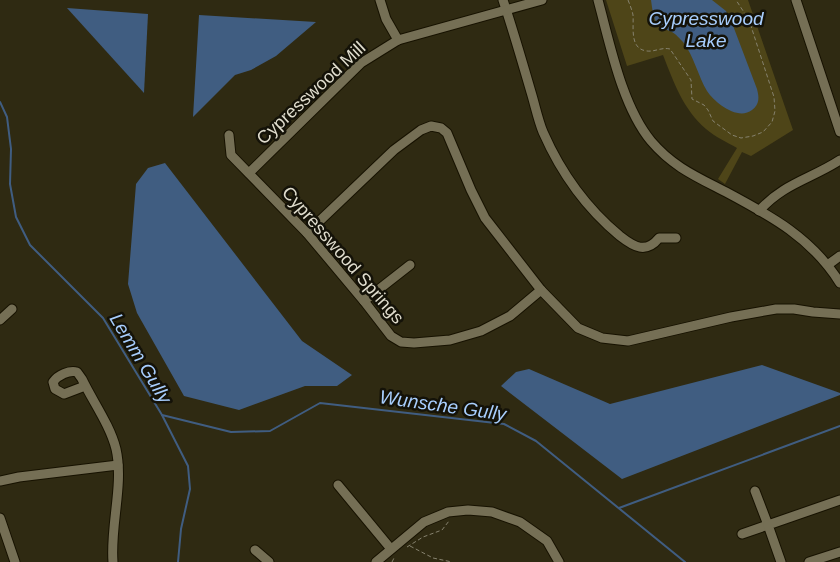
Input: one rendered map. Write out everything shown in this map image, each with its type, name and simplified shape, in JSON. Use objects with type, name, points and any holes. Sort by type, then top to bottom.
[{"type":"street","points":[[380,0],[386,19],[398,40]]},
{"type":"street","points":[[503,0],[543,130],[559,164],[581,198],[611,229],[630,244],[648,248],[654,245],[659,238],[676,238]]},
{"type":"street","name":"Cypresswood Mill","points":[[249,173],[361,63],[398,40],[542,0]]},
{"type":"street","points":[[598,0],[624,88],[632,110],[647,136],[680,169],[794,232],[815,249],[828,264],[840,283]]},
{"type":"street","points":[[796,0],[840,132]]},
{"type":"street","points":[[307,233],[394,150],[431,126],[441,128],[446,134],[485,218],[541,290],[578,328],[602,338],[628,341],[731,317],[776,310],[794,309],[840,314]]},
{"type":"street","name":"Cypresswood Springs","points":[[229,135],[232,155],[307,233],[391,336],[401,342],[414,343],[450,340],[481,331],[510,316],[541,290]]},
{"type":"street","points":[[759,211],[768,201],[792,184],[840,160]]},
{"type":"street","points":[[828,264],[840,256]]},
{"type":"street","points":[[364,301],[410,265]]},
{"type":"street","points":[[0,320],[12,309]]},
{"type":"street","points":[[85,386],[112,436],[116,451],[118,465],[112,547],[113,562]]},
{"type":"street","points":[[0,482],[19,477],[118,465]]},
{"type":"street","points":[[338,485],[393,552]]},
{"type":"street","points":[[755,491],[781,562]]},
{"type":"street","points":[[742,534],[840,500]]},
{"type":"street","points":[[376,562],[393,552],[413,530],[436,516],[458,511],[480,510],[506,515],[520,522],[547,541],[559,562]]},
{"type":"street","points":[[0,518],[15,562]]},
{"type":"street","points":[[255,550],[270,562]]},
{"type":"street","points":[[809,562],[840,552]]},
{"type":"path","points":[[628,0],[632,11],[634,42],[645,51],[670,49],[691,80],[692,99],[708,110],[713,121],[718,126],[732,135],[741,138],[753,136],[768,128],[776,105],[749,20],[736,0]]},
{"type":"path","points":[[402,551],[423,537],[442,530],[447,521],[452,519]]},
{"type":"path","points":[[409,546],[432,558],[452,562]]},
{"type":"path","points":[[392,562],[393,552]]},
{"type":"shaded area","points":[[606,0],[748,0],[793,130],[751,156],[742,152],[725,184],[718,179],[737,148],[710,132],[691,113],[680,95],[663,55],[627,66]]},
{"type":"water","name":"Cypresswood Lake","points":[[651,0],[712,0],[726,11],[757,89],[758,100],[755,108],[746,113],[734,112],[715,101],[707,91],[683,42],[673,33],[657,24]]},
{"type":"water","points":[[67,8],[148,14],[144,93]]},
{"type":"water","points":[[199,15],[316,22],[276,56],[251,70],[235,75],[193,117]]},
{"type":"water","points":[[165,163],[302,341],[352,375],[337,386],[305,386],[239,410],[184,396],[137,313],[128,284],[136,184],[148,168]]},
{"type":"water","points":[[762,365],[840,393],[840,395],[622,479],[501,386],[516,372],[529,369],[610,404]]},
{"type":"waterway","name":"Lemm Gully","points":[[0,102],[7,117],[11,149],[10,184],[16,217],[30,245],[103,318],[162,415],[188,466],[190,489],[181,529],[178,562]]},
{"type":"waterway","name":"Wunsche Gully","points":[[162,415],[231,432],[270,431],[320,403],[504,424],[536,441],[685,562]]},
{"type":"waterway","points":[[619,508],[840,426]]}]
